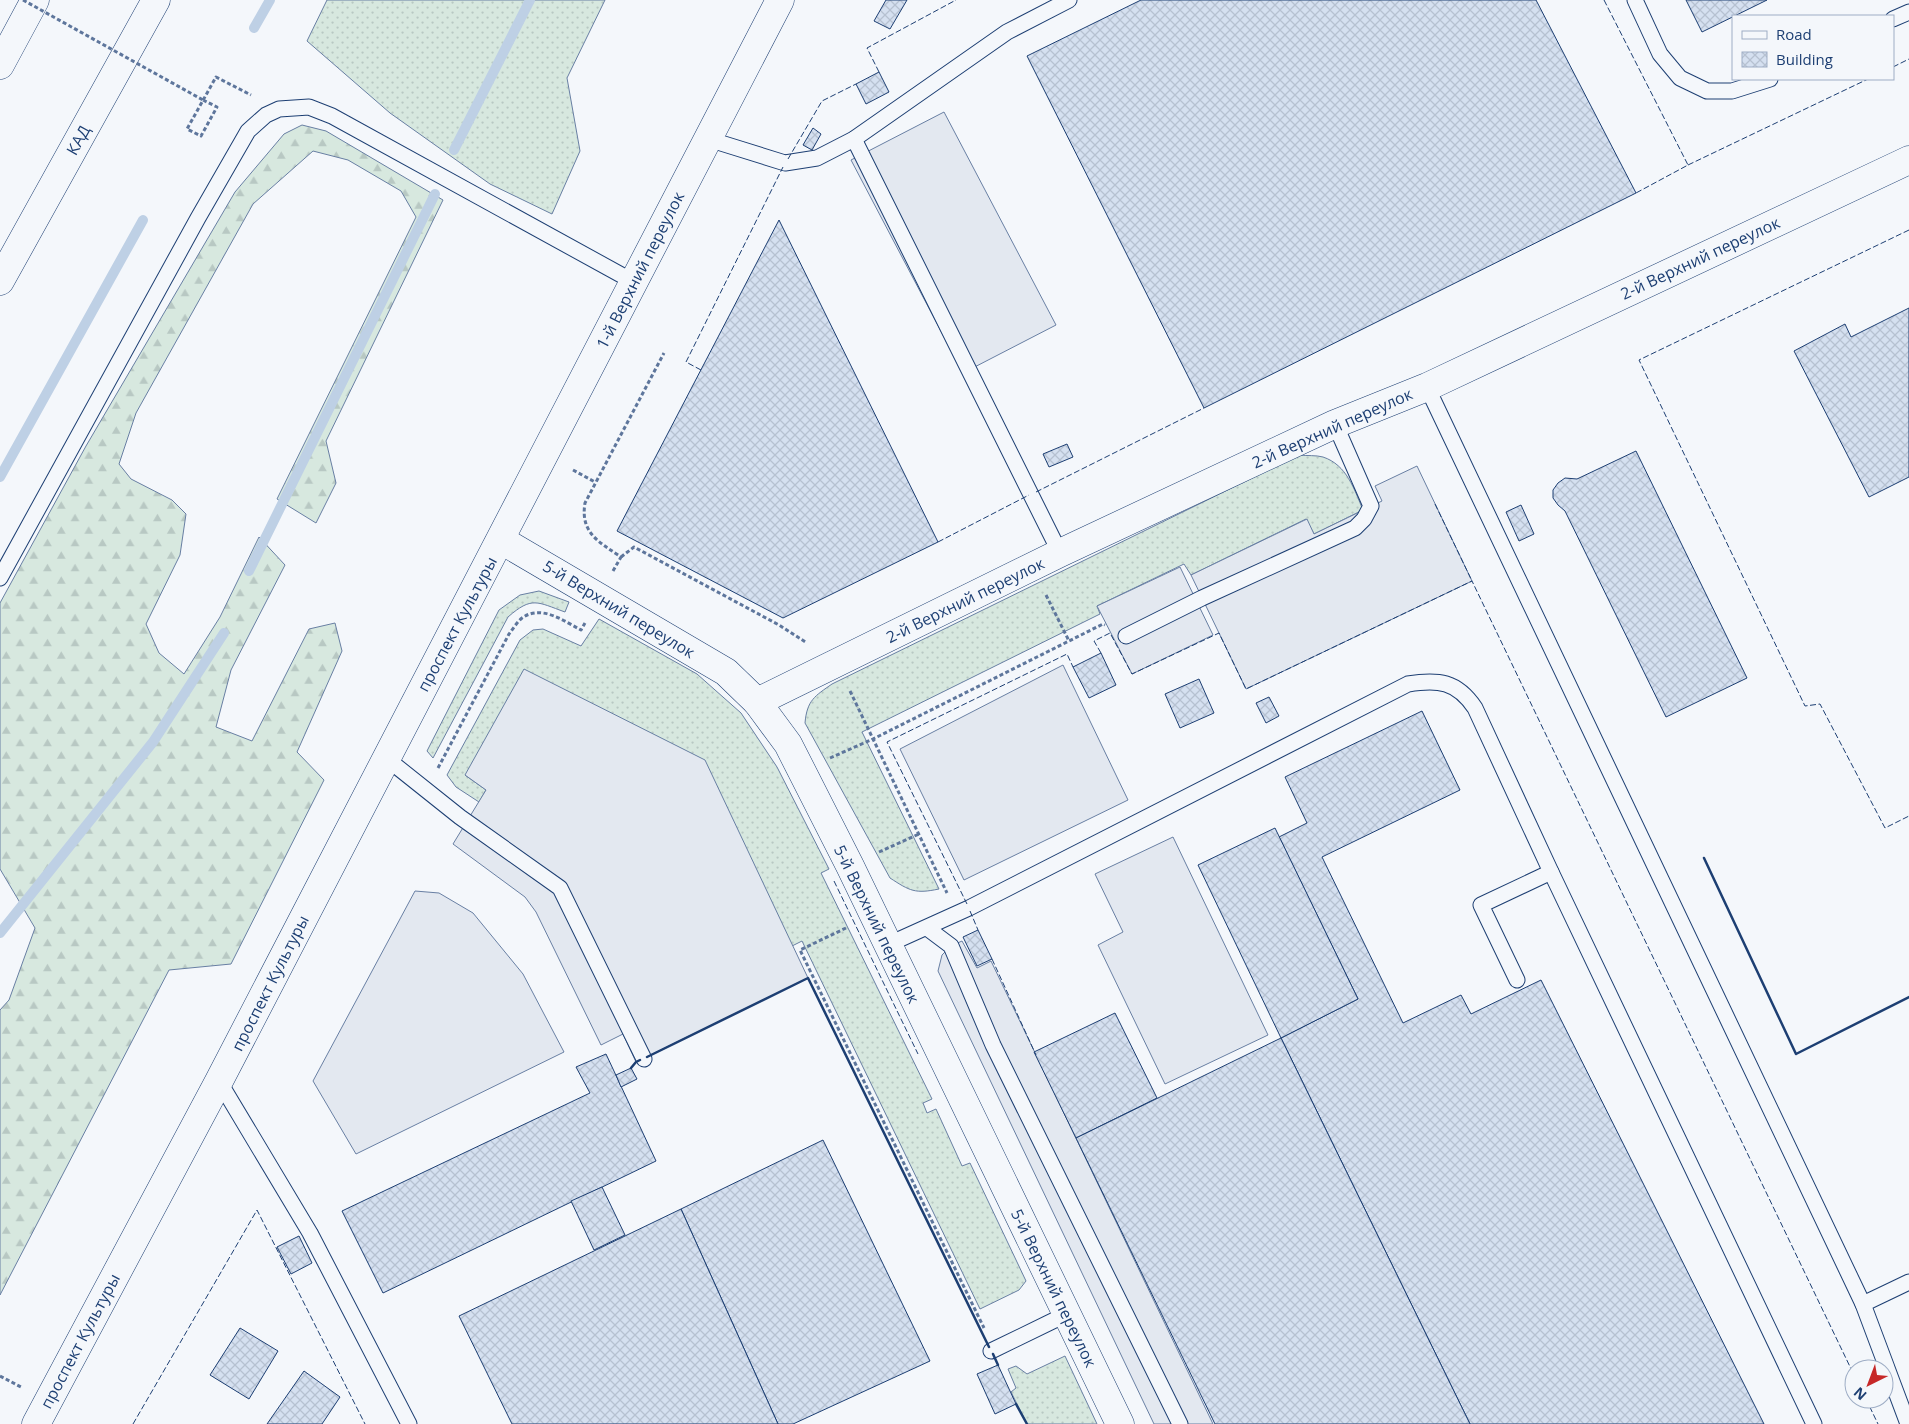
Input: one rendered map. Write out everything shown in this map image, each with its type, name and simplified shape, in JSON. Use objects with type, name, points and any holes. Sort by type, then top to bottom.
[{"type":"main road","points":[[0,65],[35,0]]},
{"type":"main road","name":"КАД","points":[[0,281],[156,0]]},
{"type":"main road","name":"1-й Верхний переулок","points":[[501,540],[780,0]]},
{"type":"main road","name":"2-й Верхний переулок","points":[[757,702],[1060,553],[1335,424],[1427,387],[1909,160]]},
{"type":"main road","name":"5-й Верхний переулок","points":[[501,540],[726,672],[757,702],[788,744],[1120,1424]]},
{"type":"main road","name":"проспект Культуры","points":[[36,1424],[219,1081],[501,540]]},
{"type":"lane","points":[[708,140],[785,164],[816,158],[854,139],[1007,32],[1069,0]]},
{"type":"lane","points":[[1635,0],[1660,54],[1680,78],[1707,91],[1732,91],[1767,80]]},
{"type":"lane","points":[[1894,19],[1909,12]]},
{"type":"lane","points":[[0,578],[198,218],[248,131],[266,115],[279,109],[309,107],[332,116],[634,282]]},
{"type":"lane","points":[[854,139],[1060,553]]},
{"type":"lane","points":[[1427,387],[1863,1304],[1908,1424]]},
{"type":"lane","points":[[1126,636],[1202,598],[1355,528],[1364,519],[1370,506],[1335,424]]},
{"type":"lane","points":[[887,945],[957,914],[1408,684],[1438,682],[1455,687],[1467,695],[1476,708],[1551,872],[1814,1424]]},
{"type":"lane","points":[[386,758],[460,817],[560,888],[644,1058]]},
{"type":"lane","points":[[1517,980],[1481,905],[1551,872]]},
{"type":"lane","points":[[926,928],[951,946],[993,1045],[1180,1424]]},
{"type":"lane","points":[[219,1081],[310,1233],[409,1424]]},
{"type":"lane","points":[[1863,1304],[1909,1282]]},
{"type":"lane","points":[[993,1350],[1067,1314]]},
{"type":"path","points":[[23,0],[203,100],[216,107],[201,136],[186,129],[216,77],[244,91]]},
{"type":"path","points":[[572,470],[595,482]]},
{"type":"path","points":[[621,557],[634,547],[779,625],[836,663],[957,914]]},
{"type":"path","points":[[1032,567],[1069,641]]},
{"type":"path","points":[[802,771],[873,739],[1103,624],[1126,636]]},
{"type":"path","points":[[879,852],[919,834]]},
{"type":"path","points":[[850,926],[800,950],[993,1350]]},
{"type":"green space","points":[[327,0],[605,0],[567,78],[580,151],[552,214],[490,184],[390,113],[307,41]]},
{"type":"green space","points":[[302,125],[326,131],[443,200],[326,441],[336,483],[316,523],[277,499],[416,217],[401,191],[348,160],[313,151],[253,204],[136,413],[119,464],[131,479],[172,500],[186,514],[180,555],[146,624],[159,653],[184,674],[220,617],[259,537],[285,565],[231,670],[216,727],[252,741],[309,629],[335,623],[342,651],[297,752],[324,780],[231,964],[169,970],[0,1295],[0,1010],[9,1000],[35,928],[0,869],[0,603],[86,446],[235,192],[284,134]]},
{"type":"green space","points":[[1299,455],[1323,457],[1338,466],[1349,479],[1363,510],[1314,534],[1306,519],[1191,575],[1184,564],[1097,606],[1100,614],[862,732],[939,889],[913,890],[890,878],[805,723],[808,709],[813,699],[832,684]]},
{"type":"green space","points":[[539,591],[569,602],[565,612],[535,603],[523,606],[508,617],[433,758],[427,751],[499,610],[520,595]]},
{"type":"green space","points":[[599,619],[697,674],[741,713],[777,767],[829,869],[821,873],[932,1099],[923,1103],[927,1113],[936,1109],[962,1166],[970,1163],[1026,1281],[1019,1290],[980,1309],[802,941],[792,946],[465,775],[486,790],[479,802],[456,787],[447,775],[520,640],[533,630],[543,629],[581,646]]},
{"type":"green space","points":[[1065,1356],[1097,1424],[1027,1424],[1011,1392],[1016,1388],[1008,1369],[1016,1366],[1027,1374]]},
{"type":"shaded area","points":[[944,112],[1056,325],[963,373],[851,160]]},
{"type":"shaded area","points":[[1417,466],[1472,581],[1246,689],[1191,575],[1307,519],[1314,534],[1382,501],[1375,486]]},
{"type":"shaded area","points":[[1180,567],[1213,635],[1132,674],[1097,606]]},
{"type":"shaded area","points":[[1063,665],[1128,800],[964,880],[900,749]]},
{"type":"shaded area","points":[[524,669],[705,760],[808,978],[636,1062],[623,1034],[601,1045],[536,912],[525,897],[453,844],[486,790],[465,775]]},
{"type":"shaded area","points":[[1173,837],[1268,1035],[1165,1084],[1098,945],[1123,932],[1095,874]]},
{"type":"shaded area","points":[[415,891],[439,893],[473,913],[523,974],[564,1052],[356,1154],[313,1081]]},
{"type":"shaded area","points":[[962,941],[977,968],[991,961],[1213,1424],[1154,1424],[938,971],[942,955],[951,946]]},
{"type":"building","points":[[886,0],[907,0],[890,29],[874,21]]},
{"type":"building","points":[[1141,0],[1536,0],[1636,193],[1204,408],[1027,56]]},
{"type":"building","points":[[1686,0],[1767,0],[1737,15],[1732,15],[1732,17],[1702,32]]},
{"type":"building","points":[[879,72],[889,92],[866,104],[856,84]]},
{"type":"building","points":[[813,128],[821,134],[812,150],[803,145]]},
{"type":"building","points":[[779,220],[938,542],[783,618],[617,531]]},
{"type":"building","points":[[1909,308],[1909,477],[1869,497],[1794,351],[1845,324],[1851,337]]},
{"type":"building","points":[[1067,444],[1073,457],[1049,467],[1043,454]]},
{"type":"building","points":[[1636,451],[1747,678],[1666,717],[1565,511],[1553,498],[1553,490],[1565,478],[1577,479]]},
{"type":"building","points":[[1521,505],[1534,534],[1519,541],[1506,512]]},
{"type":"building","points":[[1101,653],[1116,685],[1089,698],[1073,667]]},
{"type":"building","points":[[1199,679],[1214,713],[1180,728],[1165,694]]},
{"type":"building","points":[[1269,697],[1279,716],[1266,723],[1256,703]]},
{"type":"building","points":[[1422,711],[1460,790],[1322,857],[1403,1023],[1461,995],[1471,1014],[1541,980],[1764,1424],[1470,1424],[1281,1038],[1358,999],[1279,837],[1307,823],[1285,777]]},
{"type":"building","points":[[1275,828],[1358,999],[1281,1038],[1198,865]]},
{"type":"building","points":[[978,930],[992,959],[977,966],[963,937]]},
{"type":"building","points":[[1115,1013],[1157,1098],[1076,1138],[1034,1052]]},
{"type":"building","points":[[1281,1038],[1470,1424],[1215,1424],[1076,1138]]},
{"type":"building","points":[[606,1054],[656,1161],[383,1293],[342,1211],[590,1093],[576,1067]]},
{"type":"building","points":[[631,1068],[637,1079],[621,1087],[616,1075]]},
{"type":"building","points":[[823,1140],[930,1361],[793,1424],[778,1424],[681,1209]]},
{"type":"building","points":[[602,1187],[625,1235],[594,1250],[571,1201]]},
{"type":"building","points":[[681,1209],[778,1424],[512,1424],[459,1316]]},
{"type":"building","points":[[299,1236],[312,1263],[291,1274],[277,1247]]},
{"type":"building","points":[[240,1328],[278,1351],[249,1399],[210,1375]]},
{"type":"building","points":[[998,1365],[1016,1404],[995,1414],[977,1374]]},
{"type":"building","points":[[304,1371],[340,1397],[322,1424],[267,1424]]},
{"type":"waterway","points":[[254,28],[270,0]]},
{"type":"waterway","points":[[454,150],[530,0]]},
{"type":"waterway","points":[[249,571],[435,194]]},
{"type":"waterway","points":[[0,477],[143,220]]},
{"type":"waterway","points":[[0,933],[153,742],[224,633]]},
{"type":"fence","points":[[879,72],[867,48],[956,0]]},
{"type":"fence","points":[[1604,0],[1688,165],[1636,193]]},
{"type":"fence","points":[[1894,66],[1909,59]]},
{"type":"fence","points":[[1688,165],[1866,80]]},
{"type":"fence","points":[[788,159],[822,101],[856,84]]},
{"type":"fence","points":[[701,370],[686,362],[783,167]]},
{"type":"fence","points":[[1909,230],[1639,360],[1805,706],[1820,704],[1885,828],[1909,816]]},
{"type":"fence","points":[[1036,492],[1204,408]]},
{"type":"fence","points":[[938,542],[1029,495]]},
{"type":"fence","points":[[1435,504],[1472,581]]},
{"type":"fence","points":[[1101,653],[1094,641],[1110,633],[1132,674],[1219,633],[1246,689],[1472,581],[1846,1359]]},
{"type":"fence","points":[[967,904],[887,742],[1067,654],[1073,667]]},
{"type":"fence","points":[[834,881],[918,1054]]},
{"type":"fence","points":[[970,911],[978,930]]},
{"type":"fence","points":[[992,959],[1036,1055]]},
{"type":"fence","points":[[133,1424],[257,1210],[365,1424]]},
{"type":"fence","points":[[1871,1409],[1878,1424]]},
{"type":"wall","points":[[1704,858],[1796,1054],[1909,997]]},
{"type":"wall","points":[[647,1057],[808,978],[989,1347]]},
{"type":"wall","points":[[631,1068],[640,1060]]},
{"type":"wall","points":[[993,1354],[998,1365]]},
{"type":"wall","points":[[1016,1404],[1027,1424]]}]
